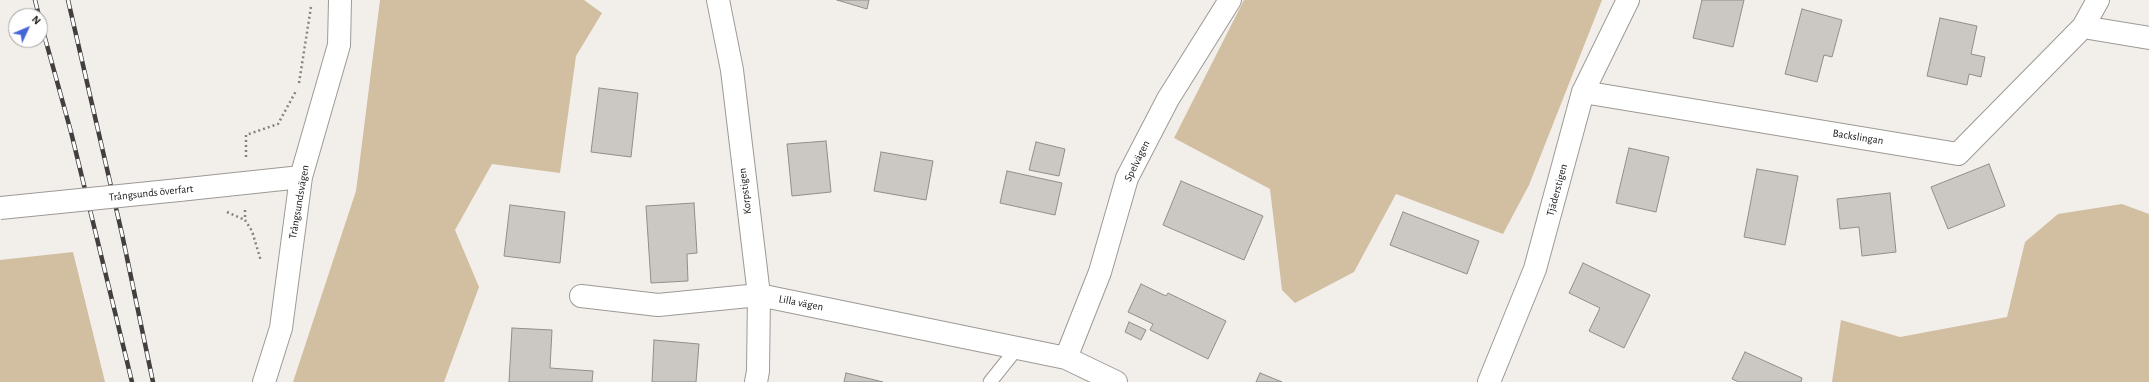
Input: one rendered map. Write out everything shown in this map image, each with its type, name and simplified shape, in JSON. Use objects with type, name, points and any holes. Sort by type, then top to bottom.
[{"type":"street","name":"Trångsundsvägen","points":[[264,382],[281,328],[301,177],[339,45],[340,0]]},
{"type":"street","name":"Korpstigen","points":[[718,0],[732,70],[759,294],[758,371],[756,382]]},
{"type":"street","name":"Spelvägen","points":[[1066,358],[1100,272],[1127,178],[1168,99],[1230,0]]},
{"type":"street","name":"Tjäderstigen","points":[[1489,382],[1535,269],[1583,92],[1628,0]]},
{"type":"street","name":"Backslingan","points":[[1583,92],[1958,154],[2083,27],[2098,0]]},
{"type":"street","points":[[2083,27],[2149,38]]},
{"type":"street","name":"Trångsunds överfart","points":[[0,208],[301,177]]},
{"type":"street","name":"Lilla vägen","points":[[580,296],[658,305],[759,294],[1066,358],[1116,382]]},
{"type":"lane","points":[[990,382],[1018,347]]},
{"type":"path","points":[[261,265],[261,259],[252,231],[245,220],[246,135],[278,124],[297,89],[312,0]]},
{"type":"shaded area","points":[[380,0],[584,0],[602,13],[576,56],[560,173],[492,164],[455,230],[479,287],[444,382],[293,382],[356,191]]},
{"type":"shaded area","points":[[1244,0],[1602,0],[1529,185],[1503,234],[1396,194],[1354,272],[1295,303],[1282,290],[1270,189],[1174,138]]},
{"type":"shaded area","points":[[2122,204],[2149,214],[2149,382],[1832,382],[1841,320],[1900,337],[2007,317],[2025,242],[2058,214]]},
{"type":"shaded area","points":[[73,252],[105,382],[0,382],[0,260]]},
{"type":"building","points":[[837,0],[869,0],[867,9]]},
{"type":"building","points":[[1702,0],[1744,0],[1733,47],[1693,38]]},
{"type":"building","points":[[1802,9],[1842,20],[1832,57],[1824,55],[1817,82],[1785,74]]},
{"type":"building","points":[[1940,18],[1977,26],[1971,54],[1985,57],[1981,77],[1969,74],[1967,85],[1927,76]]},
{"type":"building","points":[[599,88],[638,93],[631,157],[591,152]]},
{"type":"building","points":[[826,141],[831,192],[792,196],[787,144]]},
{"type":"building","points":[[1036,142],[1065,149],[1059,176],[1029,170]]},
{"type":"building","points":[[1629,148],[1669,157],[1656,212],[1616,203]]},
{"type":"building","points":[[881,152],[933,161],[926,200],[874,191]]},
{"type":"building","points":[[1989,164],[2005,206],[1948,229],[1931,187]]},
{"type":"building","points":[[1757,169],[1798,176],[1785,245],[1744,237]]},
{"type":"building","points":[[1007,171],[1062,183],[1055,215],[1000,203]]},
{"type":"building","points":[[1181,181],[1263,216],[1244,260],[1163,225]]},
{"type":"building","points":[[1890,193],[1896,252],[1862,256],[1859,227],[1840,229],[1837,199]]},
{"type":"building","points":[[694,203],[697,253],[687,254],[688,281],[651,283],[646,206]]},
{"type":"building","points":[[510,205],[565,212],[560,263],[504,256]]},
{"type":"building","points":[[1403,212],[1479,241],[1467,274],[1390,245]]},
{"type":"building","points":[[1583,263],[1650,295],[1624,348],[1589,331],[1600,308],[1569,293]]},
{"type":"building","points":[[1141,284],[1166,296],[1168,293],[1226,321],[1208,359],[1150,330],[1153,324],[1128,312]]},
{"type":"building","points":[[1129,322],[1146,330],[1141,340],[1125,332]]},
{"type":"building","points":[[512,328],[552,330],[550,368],[593,371],[592,382],[509,382]]},
{"type":"building","points":[[654,340],[699,344],[696,382],[652,382]]},
{"type":"building","points":[[1745,352],[1802,378],[1801,382],[1739,382],[1732,379]]},
{"type":"building","points":[[846,373],[883,382],[844,382]]},
{"type":"building","points":[[1260,373],[1282,382],[1256,382]]},
{"type":"railway","points":[[35,0],[37,8]]},
{"type":"railway","points":[[68,0],[122,234],[153,382]]},
{"type":"railway","points":[[48,48],[71,132],[132,382]]}]
